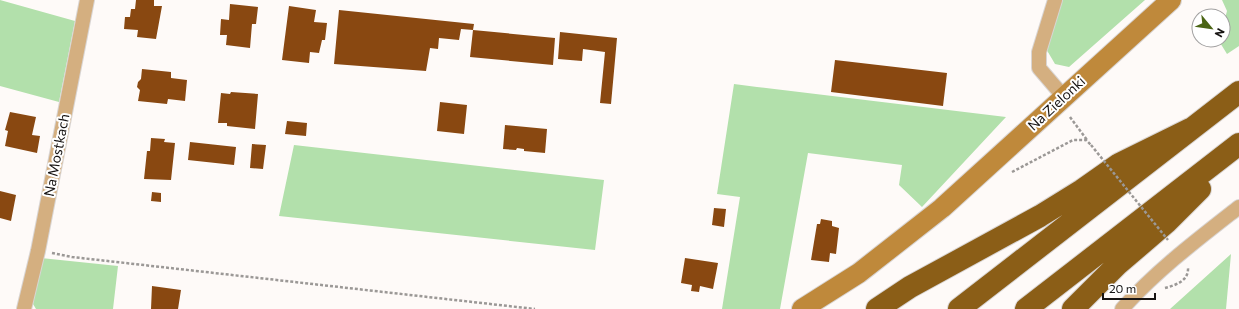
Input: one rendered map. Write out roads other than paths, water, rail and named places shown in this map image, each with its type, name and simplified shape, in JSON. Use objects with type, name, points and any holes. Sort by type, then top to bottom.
[{"type":"highway","points":[[959,309],[1239,92]]},
{"type":"highway","points":[[877,309],[910,287],[1040,216],[1082,190],[1119,164],[1190,129]]},
{"type":"highway","points":[[1026,309],[1239,144]]},
{"type":"highway","points":[[1073,309],[1117,265],[1166,223],[1239,148]]},
{"type":"street","name":"Na Mostkach","points":[[24,309],[38,251],[87,0]]},
{"type":"street","points":[[1055,0],[1039,52],[1039,68],[1063,96]]},
{"type":"street","name":"Na Zielonki","points":[[802,309],[859,273],[942,208],[1063,96],[1171,0]]},
{"type":"street","points":[[1122,309],[1139,291],[1179,255],[1239,207]]}]
